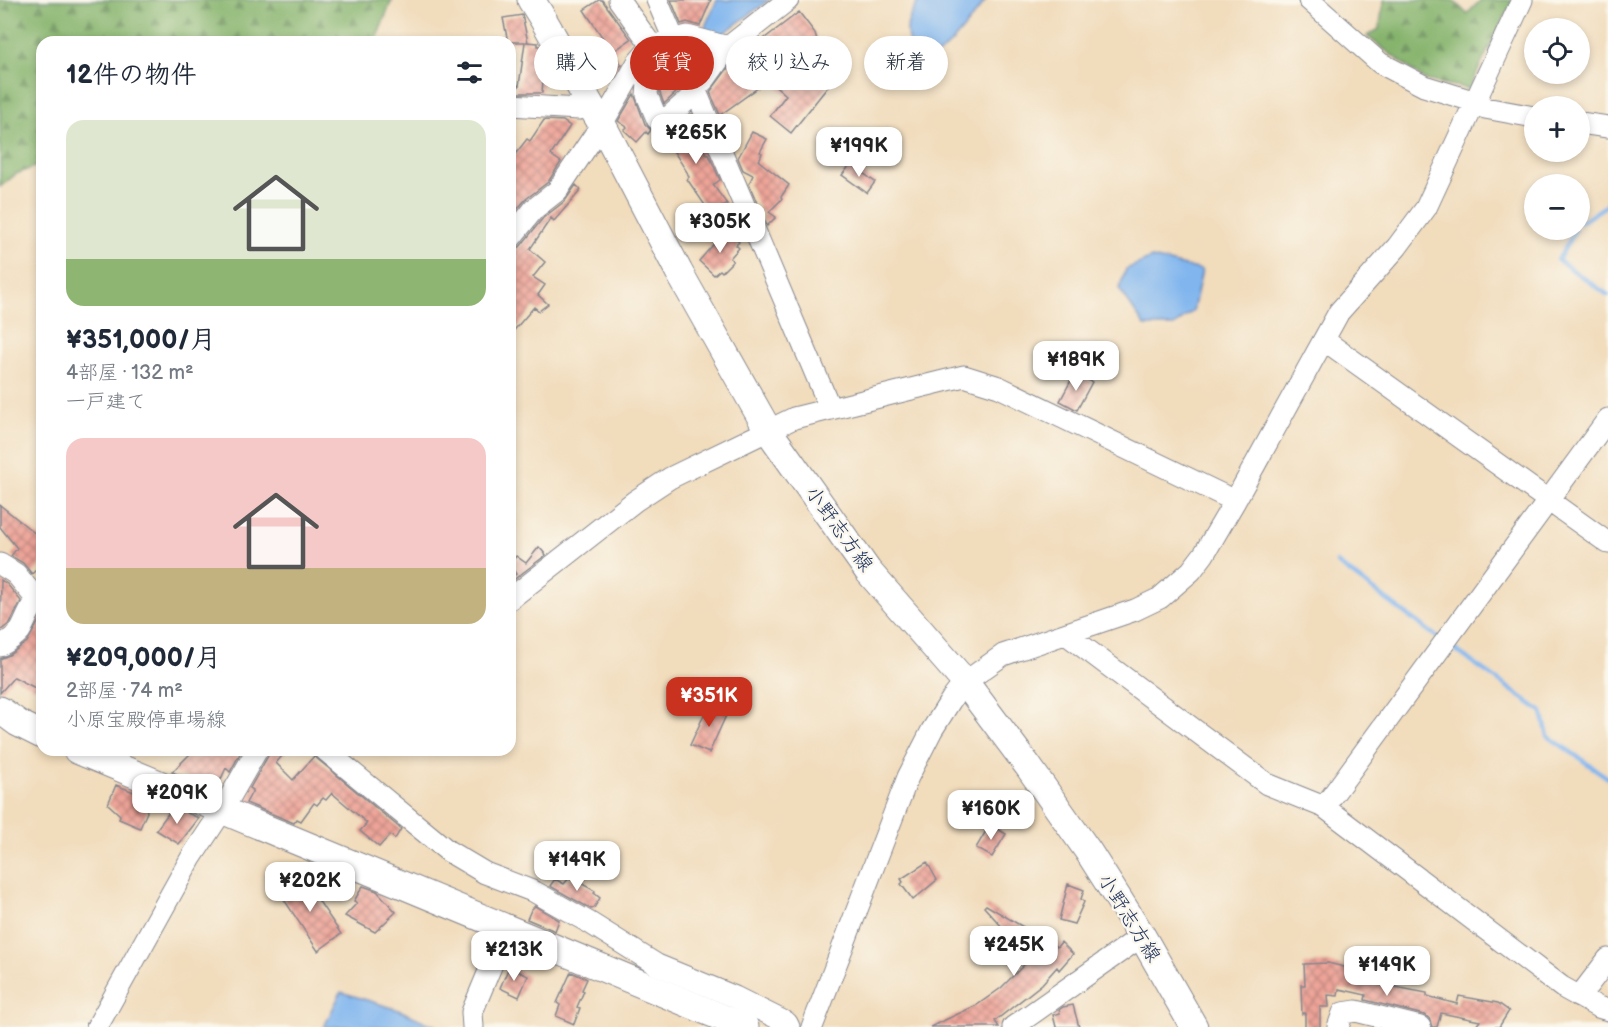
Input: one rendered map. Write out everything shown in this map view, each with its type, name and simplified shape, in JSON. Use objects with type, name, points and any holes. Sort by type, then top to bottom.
[{"type":"main road","name":"小野志方線","points":[[531,0],[545,20],[679,272],[768,430],[868,571],[965,682],[1028,766],[1088,851],[1142,936],[1194,1027]]},
{"type":"main road","points":[[1,713],[36,732]]},
{"type":"main road","points":[[91,756],[745,1027]]},
{"type":"street","points":[[619,0],[642,36]]},
{"type":"street","points":[[657,0],[672,36]]},
{"type":"street","points":[[742,36],[788,0]]},
{"type":"street","points":[[1309,0],[1380,63],[1424,86],[1476,102],[1485,108],[1524,115]]},
{"type":"street","points":[[812,1027],[908,777],[932,730],[965,682],[1003,655],[1135,610],[1160,598],[1191,571],[1204,554],[1235,501],[1339,312],[1397,247],[1426,208],[1522,0]]},
{"type":"street","points":[[714,67],[726,50]]},
{"type":"street","points":[[516,232],[534,209],[557,191],[602,124],[630,76]]},
{"type":"street","points":[[647,90],[647,95],[657,119],[664,121],[690,98],[694,90]]},
{"type":"street","points":[[696,90],[831,408]]},
{"type":"street","points":[[516,105],[579,109],[587,101]]},
{"type":"street","points":[[1590,124],[1608,127]]},
{"type":"street","points":[[1324,340],[1608,543]]},
{"type":"street","points":[[516,594],[635,501],[670,478],[768,430],[794,418],[964,376],[999,387],[1235,501]]},
{"type":"street","points":[[1324,807],[1608,419]]},
{"type":"street","points":[[0,564],[16,574],[36,596]]},
{"type":"street","points":[[0,646],[19,632],[29,612],[36,604]]},
{"type":"street","points":[[1066,634],[1267,784],[1324,807],[1562,987],[1608,1010]]},
{"type":"street","points":[[98,1027],[191,858],[222,811],[254,756]]},
{"type":"street","points":[[332,756],[448,851],[485,873],[535,892],[657,964],[735,997],[787,1023],[789,1027]]},
{"type":"street","points":[[473,1027],[472,1012],[507,928]]},
{"type":"street","points":[[1013,1027],[1142,936]]},
{"type":"street","points":[[1579,997],[1608,959]]},
{"type":"street","points":[[1338,1027],[1343,1013],[1356,1011],[1420,1027]]},
{"type":"green space","points":[[0,0],[392,0],[377,36],[36,36],[36,166],[16,174],[0,187]]},
{"type":"green space","points":[[1384,0],[1453,0],[1467,14],[1481,0],[1513,0],[1469,89],[1425,80],[1367,36],[1379,29]]},
{"type":"water","points":[[717,0],[769,0],[724,33],[702,33]]},
{"type":"water","points":[[919,0],[986,0],[948,46],[948,36],[908,36],[908,21]]},
{"type":"water","points":[[1152,258],[1202,270],[1193,311],[1174,326],[1145,326],[1119,289],[1126,269]]},
{"type":"water","points":[[341,992],[399,1010],[437,1027],[324,1027]]},
{"type":"building","points":[[602,0],[630,40],[618,48],[618,36],[602,36],[584,10]]},
{"type":"building","points":[[671,0],[711,0],[700,26],[687,22],[681,24]]},
{"type":"building","points":[[799,12],[816,36],[768,36]]},
{"type":"building","points":[[522,15],[528,42],[526,42],[534,43],[534,90],[542,90],[542,93],[516,93],[525,42],[516,42],[516,36],[507,36],[503,18]]},
{"type":"building","points":[[726,71],[726,90],[755,90],[720,115],[710,92],[714,90]]},
{"type":"building","points":[[660,90],[679,90],[664,104]]},
{"type":"building","points":[[780,90],[825,90],[791,133],[770,116],[786,95]]},
{"type":"building","points":[[634,94],[645,124],[651,130],[637,142],[624,130],[627,127],[618,121]]},
{"type":"building","points":[[692,114],[694,119],[687,124],[709,155],[720,180],[713,185],[727,204],[711,214],[687,179],[689,177],[687,172],[662,133],[672,131]]},
{"type":"building","points":[[544,120],[563,121],[570,126],[551,155],[561,162],[548,182],[526,199],[516,211],[516,153],[527,139],[530,141]]},
{"type":"building","points":[[752,132],[767,139],[760,152],[762,153],[759,161],[789,185],[782,199],[769,212],[776,217],[767,226],[762,215],[764,213],[760,210],[749,184],[753,175],[743,170],[738,158]]},
{"type":"building","points":[[851,164],[875,182],[867,193],[842,175]]},
{"type":"building","points":[[576,185],[581,190],[554,221],[551,218],[530,249],[545,262],[533,277],[545,285],[538,295],[548,304],[539,311],[534,307],[516,328],[516,249],[543,218],[565,201]]},
{"type":"building","points":[[726,230],[739,242],[736,245],[739,248],[730,258],[733,261],[722,272],[720,270],[714,275],[699,261]]},
{"type":"building","points":[[1075,373],[1092,382],[1077,410],[1060,401]]},
{"type":"building","points":[[0,505],[36,534],[36,570],[32,574],[23,563],[11,556],[17,548],[0,527]]},
{"type":"building","points":[[539,547],[546,555],[516,578],[516,556],[526,563]]},
{"type":"building","points":[[1,580],[21,601],[10,623],[0,631]]},
{"type":"building","points":[[36,626],[36,688],[14,677],[0,693],[0,659],[27,642]]},
{"type":"building","points":[[710,702],[728,711],[709,753],[690,745]]},
{"type":"building","points":[[188,756],[239,756],[230,772],[226,768],[216,790],[172,772]]},
{"type":"building","points":[[268,756],[282,756],[276,763],[293,780],[314,756],[401,829],[395,839],[390,835],[379,847],[360,831],[367,823],[332,793],[317,805],[314,803],[301,821],[297,819],[294,823],[246,803],[253,790],[250,788]]},
{"type":"building","points":[[116,785],[144,796],[147,812],[140,828],[119,819],[120,815],[108,804]]},
{"type":"building","points":[[173,807],[199,818],[179,844],[156,830]]},
{"type":"building","points":[[990,824],[1006,834],[992,857],[976,848]]},
{"type":"building","points":[[927,862],[937,880],[913,900],[901,884],[903,882],[901,879]]},
{"type":"building","points":[[302,876],[341,934],[318,951],[279,892]]},
{"type":"building","points":[[570,877],[595,891],[594,893],[600,898],[594,908],[591,909],[550,886],[555,879],[564,884]]},
{"type":"building","points":[[1068,884],[1084,890],[1081,899],[1084,902],[1074,924],[1059,920]]},
{"type":"building","points":[[363,886],[377,891],[396,912],[375,932],[345,916],[357,903],[354,901]]},
{"type":"building","points":[[986,905],[1057,947],[1061,942],[1073,954],[1059,970],[1057,967],[1042,984],[995,1021],[999,1027],[930,1027],[977,1005],[1001,988],[1025,964],[1018,954],[1023,950],[984,907]]},
{"type":"building","points":[[535,906],[559,920],[555,931],[527,919]]},
{"type":"building","points":[[1328,963],[1376,975],[1376,978],[1396,983],[1395,987],[1427,993],[1427,996],[1457,1004],[1459,996],[1498,1003],[1509,1011],[1499,1027],[1475,1027],[1480,1021],[1441,1013],[1437,1027],[1432,1027],[1429,1018],[1424,1015],[1365,1000],[1366,995],[1339,989],[1338,996],[1328,995],[1329,1007],[1320,1007],[1320,1027],[1305,1027],[1301,985],[1305,985],[1304,964]]},
{"type":"building","points":[[509,967],[528,976],[519,997],[500,988]]},
{"type":"building","points":[[571,972],[587,979],[577,1007],[580,1008],[574,1024],[556,1016],[560,1005],[557,1003]]},
{"type":"building","points":[[1073,1005],[1079,1027],[1056,1027],[1053,1015],[1060,1013],[1059,1010],[1063,1007]]},
{"type":"waterway","points":[[1590,216],[1608,202]]},
{"type":"waterway","points":[[1569,240],[1558,260],[1608,295]]},
{"type":"waterway","points":[[1337,563],[1441,640]]},
{"type":"waterway","points":[[1450,646],[1542,712],[1548,736],[1608,778]]}]
